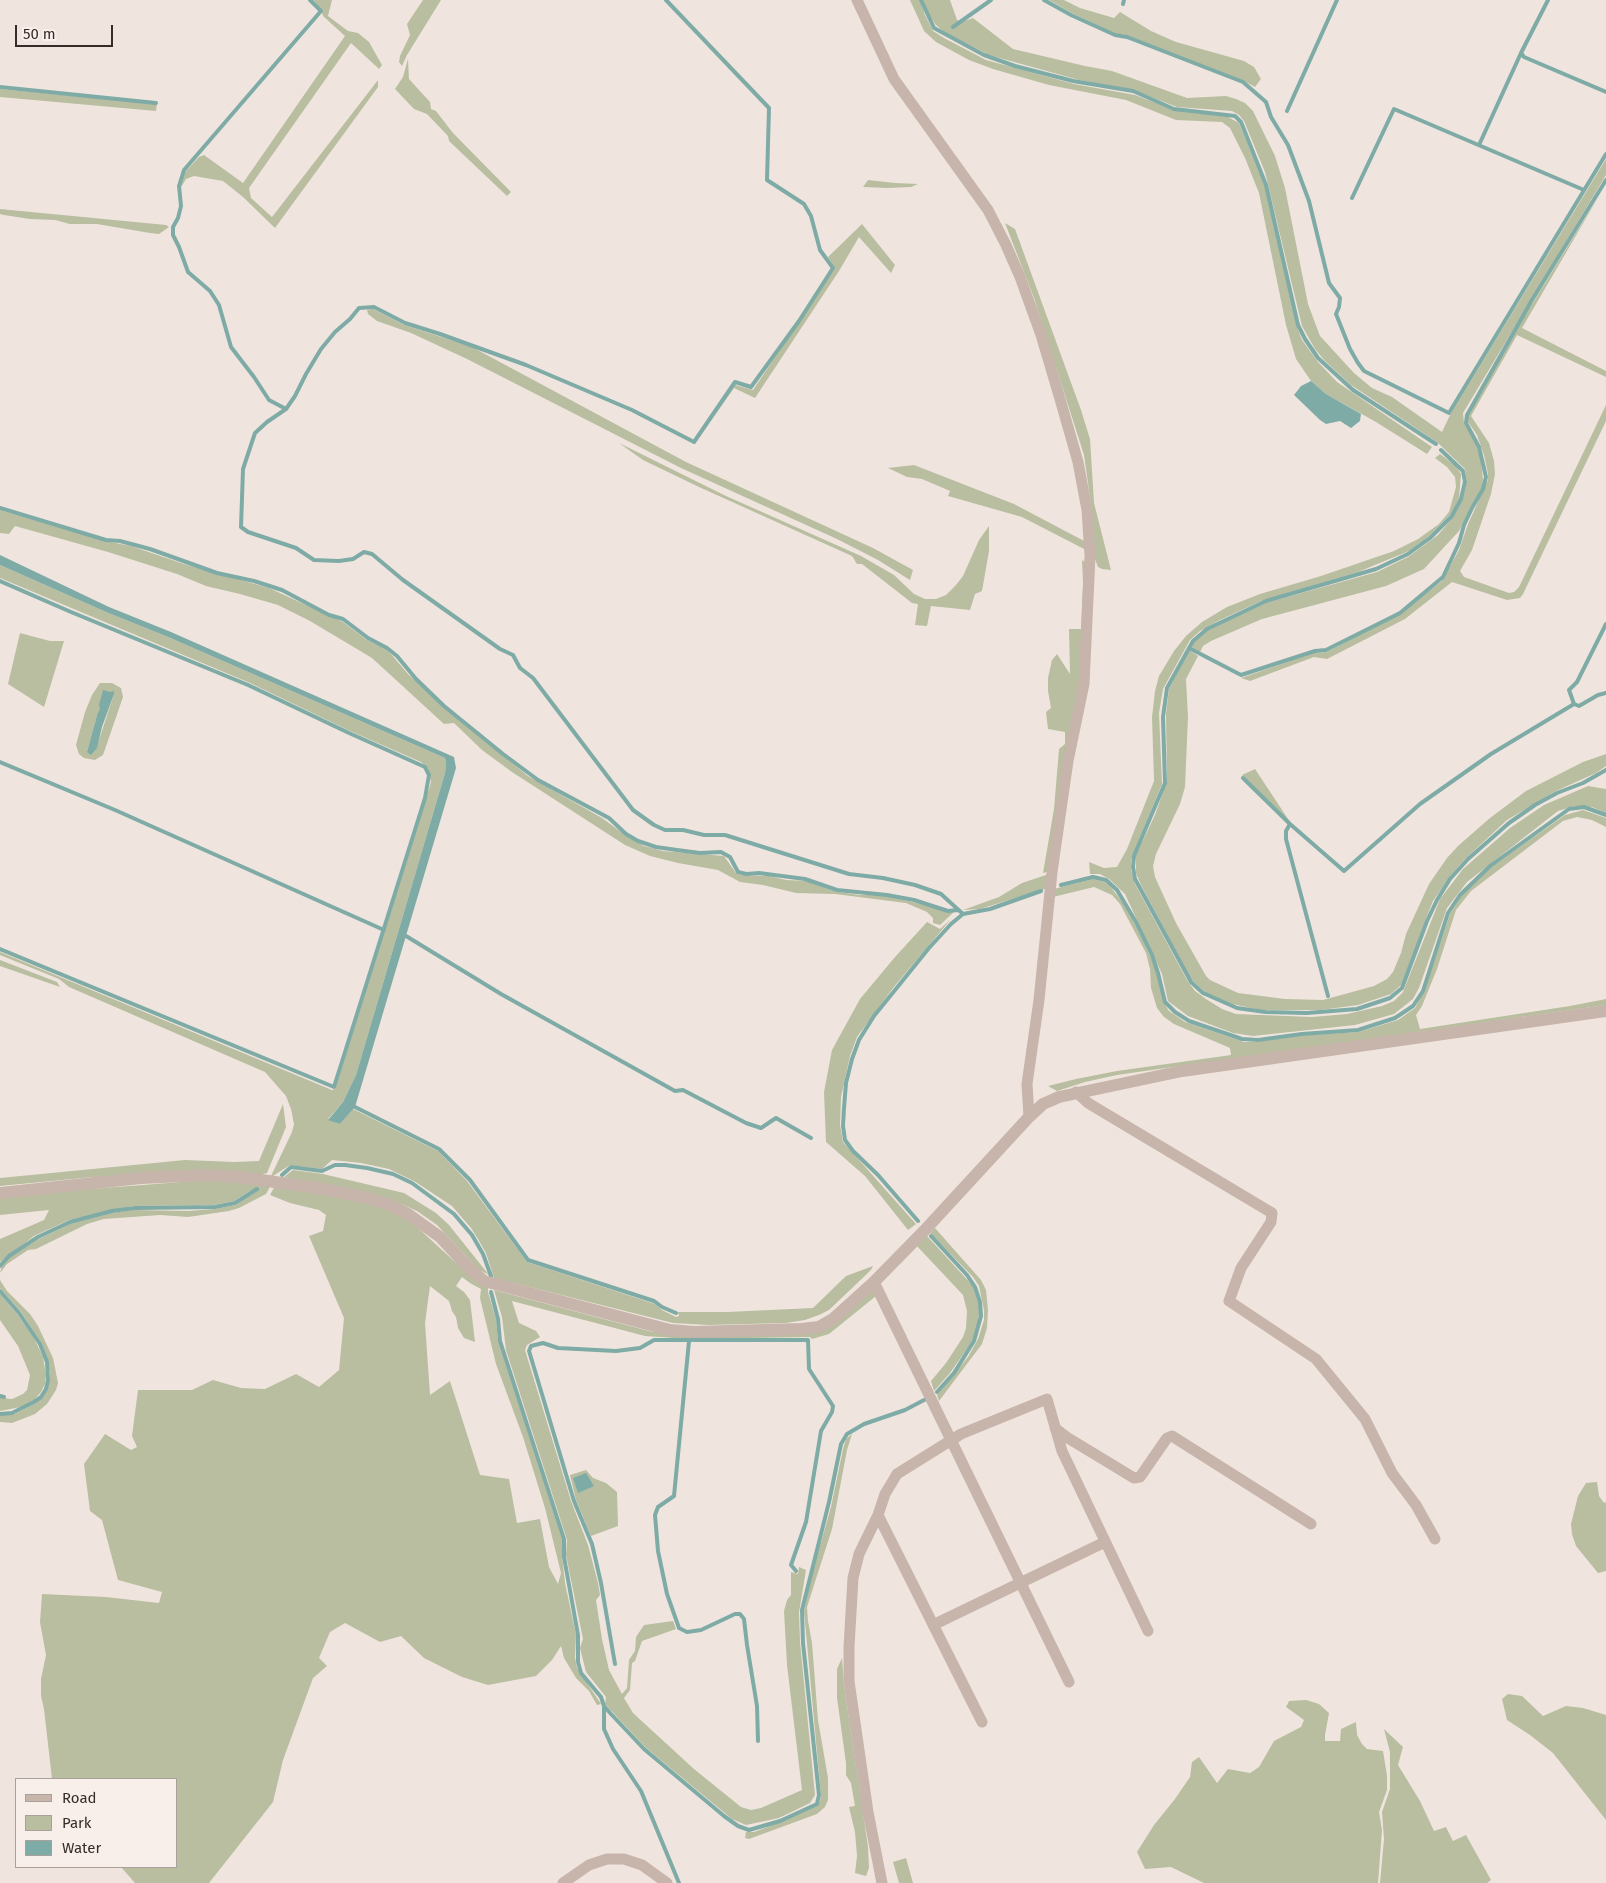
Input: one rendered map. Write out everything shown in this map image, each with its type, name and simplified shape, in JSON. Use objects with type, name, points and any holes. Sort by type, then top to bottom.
[{"type":"street","points":[[857,0],[894,79],[988,210],[1006,245],[1023,285],[1058,390],[1078,462],[1087,510],[1089,565],[1084,684],[1068,761],[1052,872],[1042,972],[1026,1084],[1029,1117]]},
{"type":"street","points":[[0,1192],[141,1178],[206,1175],[267,1180],[368,1198],[390,1205],[440,1237],[484,1281],[670,1330],[694,1332],[819,1327],[833,1319],[874,1282],[1029,1117],[1043,1104],[1059,1097],[1182,1071],[1606,1011]]},
{"type":"street","points":[[1076,1092],[1088,1103],[1272,1212],[1271,1222],[1241,1268],[1229,1301],[1316,1359],[1365,1418],[1392,1473],[1416,1505],[1435,1539]]},
{"type":"street","points":[[874,1282],[1069,1682]]},
{"type":"street","points":[[880,1882],[851,1690],[849,1647],[853,1578],[859,1554],[878,1515],[885,1494],[897,1474],[952,1439],[1047,1399],[1062,1451],[1148,1631]]},
{"type":"street","points":[[1055,1428],[1134,1478],[1140,1477],[1167,1438],[1172,1436],[1311,1524]]},
{"type":"street","points":[[878,1515],[982,1722]]},
{"type":"street","points":[[934,1624],[1106,1542]]},
{"type":"street","points":[[563,1883],[589,1865],[608,1859],[624,1859],[642,1865],[667,1883]]},
{"type":"green space","points":[[313,0],[332,0],[328,16],[348,31],[358,33],[369,42],[382,65],[379,69],[351,43],[249,188],[251,198],[272,217],[378,80],[378,87],[275,228],[243,197],[223,181],[194,176],[186,179],[180,189],[181,180],[185,172],[199,157],[204,155],[243,183],[345,36],[323,16],[321,9]]},
{"type":"green space","points":[[423,0],[441,0],[402,66],[399,62],[400,56],[410,35],[407,24]]},
{"type":"green space","points":[[910,0],[920,0],[933,31],[986,60],[1074,84],[1135,95],[1174,110],[1228,117],[1239,123],[1266,189],[1297,327],[1302,340],[1318,362],[1337,382],[1432,447],[1427,454],[1326,394],[1311,381],[1296,359],[1286,325],[1259,193],[1230,128],[1222,122],[1176,120],[1126,100],[1049,85],[969,60],[936,42],[924,31]]},
{"type":"green space","points":[[923,0],[950,0],[957,20],[962,22],[973,18],[1013,49],[1112,71],[1187,98],[1226,96],[1245,103],[1253,111],[1275,156],[1285,188],[1308,304],[1320,336],[1354,373],[1372,388],[1392,397],[1442,432],[1450,415],[1606,159],[1606,175],[1463,413],[1464,423],[1477,446],[1481,461],[1482,487],[1459,531],[1424,569],[1386,586],[1262,619],[1211,641],[1203,646],[1200,652],[1191,647],[1208,630],[1266,603],[1377,572],[1408,557],[1438,535],[1454,516],[1465,491],[1467,482],[1465,469],[1437,442],[1351,385],[1315,349],[1302,326],[1265,172],[1244,121],[1239,115],[1232,111],[1177,107],[1133,90],[1079,80],[989,55],[944,32],[929,15]]},
{"type":"green space","points":[[1049,0],[1064,0],[1080,8],[1114,18],[1120,12],[1151,31],[1176,42],[1244,61],[1254,67],[1261,79],[1255,87],[1126,35],[1114,33]]},
{"type":"green space","points":[[408,59],[409,79],[430,102],[431,109],[436,111],[453,133],[511,192],[507,196],[449,141],[448,136],[427,114],[414,109],[395,89],[403,77]]},
{"type":"green space","points":[[0,89],[157,104],[156,111],[0,97]]},
{"type":"green space","points":[[868,180],[918,184],[911,187],[863,187]]},
{"type":"green space","points":[[1599,196],[1522,328],[1606,371],[1606,377],[1517,335],[1471,416],[1489,443],[1495,474],[1491,494],[1472,550],[1460,571],[1464,577],[1509,593],[1514,592],[1519,587],[1606,405],[1606,421],[1523,594],[1520,598],[1507,600],[1452,582],[1405,619],[1327,659],[1314,657],[1250,681],[1241,678],[1314,653],[1327,652],[1401,613],[1442,581],[1459,550],[1468,524],[1488,480],[1484,455],[1477,435],[1468,422],[1468,416],[1518,327]]},
{"type":"green space","points":[[0,209],[166,225],[169,227],[159,234],[97,224],[70,224],[55,220],[4,215],[0,214]]},
{"type":"green space","points":[[1005,223],[1015,229],[1090,439],[1094,503],[1111,570],[1098,567],[1095,559],[1092,511],[1084,455],[1034,298]]},
{"type":"green space","points":[[862,224],[895,265],[891,273],[859,237],[839,271],[755,398],[734,388],[695,443],[735,385],[753,390],[835,268],[828,257]]},
{"type":"green space","points":[[373,309],[404,325],[472,347],[686,462],[873,548],[913,570],[910,580],[878,560],[837,539],[681,468],[467,359],[411,333],[377,321],[368,314],[367,310]]},
{"type":"green space","points":[[619,443],[726,496],[861,556],[894,575],[914,594],[925,599],[936,599],[946,595],[956,585],[963,576],[979,540],[989,526],[989,551],[982,591],[975,594],[970,610],[931,606],[927,626],[915,625],[918,604],[912,603],[862,564],[857,564],[852,556],[643,460]]},
{"type":"green space","points":[[1440,454],[1456,466],[1461,474],[1459,498],[1453,512],[1424,541],[1409,551],[1358,572],[1261,601],[1220,620],[1200,631],[1190,640],[1163,689],[1159,713],[1162,784],[1131,860],[1131,870],[1135,884],[1187,980],[1195,991],[1222,1009],[1236,1014],[1312,1017],[1347,1014],[1382,1006],[1394,1001],[1403,992],[1440,899],[1463,869],[1510,828],[1544,805],[1588,786],[1606,789],[1606,813],[1592,807],[1575,806],[1558,811],[1467,882],[1447,908],[1419,988],[1413,999],[1394,1014],[1355,1025],[1253,1036],[1233,1033],[1188,1016],[1168,1001],[1162,974],[1125,894],[1109,879],[1100,874],[1090,874],[1089,862],[1104,868],[1117,867],[1127,849],[1154,781],[1152,717],[1159,676],[1174,651],[1186,636],[1202,622],[1227,607],[1260,594],[1394,551],[1418,539],[1439,524],[1449,512],[1456,487],[1455,477],[1447,467],[1435,458]]},
{"type":"green space","points":[[914,465],[1014,504],[1086,542],[1086,550],[1022,517],[948,496],[950,491],[922,479],[907,477],[888,468]]},
{"type":"green space","points":[[0,510],[110,542],[131,546],[184,564],[269,588],[343,622],[367,640],[384,648],[408,674],[442,705],[528,776],[602,818],[644,846],[663,851],[724,856],[736,873],[740,875],[769,876],[786,880],[807,881],[833,891],[859,895],[883,895],[954,912],[940,925],[933,923],[933,918],[927,912],[906,903],[835,894],[796,893],[740,882],[718,870],[650,856],[625,845],[512,772],[482,750],[454,723],[444,724],[372,658],[310,621],[278,605],[206,586],[177,574],[108,552],[15,526],[9,534],[0,533]]},
{"type":"green space","points":[[1082,560],[1086,563],[1080,687],[1050,871],[1043,873],[1054,809],[1059,749],[1065,744],[1065,732],[1048,729],[1046,712],[1051,708],[1048,678],[1052,660],[1057,654],[1070,674],[1069,629],[1081,629]]},
{"type":"green space","points":[[0,565],[445,758],[445,773],[356,1075],[343,1102],[328,1119],[340,1124],[353,1109],[438,1151],[467,1181],[527,1262],[655,1304],[676,1317],[679,1316],[678,1312],[813,1308],[846,1276],[873,1266],[871,1270],[829,1310],[805,1320],[786,1323],[708,1325],[673,1323],[494,1278],[486,1253],[478,1239],[452,1206],[414,1181],[389,1169],[361,1163],[332,1160],[322,1169],[290,1165],[271,1176],[294,1124],[286,1096],[265,1072],[69,987],[59,979],[0,955],[0,952],[332,1090],[335,1089],[427,796],[431,782],[428,768],[421,762],[348,730],[250,683],[0,578]]},
{"type":"green space","points":[[20,633],[50,641],[64,641],[44,707],[8,684]]},
{"type":"green space","points":[[1189,650],[1198,656],[1186,679],[1188,717],[1185,787],[1180,804],[1156,854],[1153,866],[1155,877],[1176,923],[1206,976],[1210,980],[1238,993],[1285,999],[1323,1000],[1374,986],[1387,979],[1393,972],[1406,934],[1429,884],[1458,846],[1490,818],[1526,791],[1583,762],[1606,754],[1606,766],[1596,773],[1556,791],[1507,820],[1465,859],[1433,901],[1406,975],[1401,985],[1391,994],[1358,1005],[1321,1010],[1261,1010],[1232,1004],[1207,994],[1190,978],[1136,873],[1136,855],[1155,815],[1167,781],[1166,714],[1169,689]]},
{"type":"green space","points":[[100,683],[112,683],[121,688],[123,697],[103,755],[95,760],[84,758],[79,754],[76,745],[92,695]],"holes":[[[114,694],[97,746],[87,752],[97,715]]]},
{"type":"green space","points":[[1255,769],[1290,822],[1242,775]]},
{"type":"green space","points":[[1583,810],[1606,818],[1606,827],[1592,820],[1577,817],[1563,821],[1471,891],[1456,910],[1437,969],[1422,1006],[1416,1015],[1420,1029],[1606,999],[1606,1005],[1117,1075],[1057,1091],[1048,1086],[1117,1071],[1231,1055],[1230,1048],[1174,1024],[1164,1017],[1157,1008],[1151,988],[1150,969],[1146,953],[1120,904],[1112,895],[1094,887],[1053,897],[1054,889],[1093,879],[1105,882],[1110,886],[1126,907],[1143,940],[1155,967],[1164,1003],[1169,1011],[1185,1022],[1244,1042],[1307,1035],[1359,1032],[1398,1020],[1415,1008],[1426,986],[1450,914],[1462,895],[1491,867],[1565,815]]},
{"type":"green space","points":[[1049,874],[1048,888],[980,909],[963,910],[999,897],[1022,883]]},
{"type":"green space","points":[[951,919],[893,988],[857,1037],[850,1056],[841,1097],[840,1125],[843,1142],[916,1224],[908,1230],[865,1176],[826,1142],[824,1092],[832,1050],[860,999],[927,922],[940,929]]},
{"type":"green space","points":[[0,960],[57,982],[60,987],[0,966]]},
{"type":"green space","points":[[283,1104],[286,1127],[267,1173],[93,1177],[0,1186],[0,1178],[185,1160],[259,1161]]},
{"type":"green space","points":[[293,1170],[323,1174],[404,1193],[436,1213],[449,1225],[489,1275],[478,1269],[437,1225],[417,1211],[387,1198],[284,1177]]},
{"type":"green space","points":[[207,1180],[271,1185],[266,1194],[229,1211],[188,1217],[160,1215],[104,1219],[87,1224],[36,1249],[28,1250],[7,1264],[0,1273],[2,1265],[10,1257],[39,1239],[70,1224],[111,1213],[134,1210],[188,1211],[215,1209],[236,1205],[254,1192],[250,1191],[234,1201],[214,1205],[133,1206],[69,1220],[34,1236],[0,1262],[0,1239],[44,1220],[49,1210],[0,1215],[0,1196]]},
{"type":"green space","points":[[276,1184],[391,1209],[418,1228],[465,1271],[488,1285],[488,1292],[496,1319],[498,1340],[562,1538],[565,1583],[576,1635],[575,1657],[577,1668],[601,1704],[597,1705],[589,1691],[576,1678],[564,1658],[561,1646],[552,1660],[536,1676],[488,1685],[462,1677],[424,1658],[401,1636],[380,1642],[345,1623],[330,1632],[319,1658],[327,1666],[313,1678],[283,1760],[273,1802],[209,1883],[135,1883],[122,1868],[178,1868],[178,1778],[52,1778],[41,1696],[41,1679],[46,1655],[40,1622],[42,1594],[106,1597],[159,1603],[162,1592],[118,1580],[102,1520],[90,1511],[84,1464],[105,1434],[131,1450],[137,1447],[132,1436],[138,1390],[192,1390],[213,1380],[241,1388],[265,1389],[296,1374],[319,1387],[339,1370],[344,1318],[309,1236],[323,1231],[326,1215],[319,1210],[290,1203],[270,1195]],"holes":[[[462,1277],[481,1289],[480,1298],[496,1364],[523,1437],[545,1508],[561,1573],[558,1584],[549,1567],[540,1519],[517,1523],[509,1479],[480,1475],[450,1381],[430,1395],[425,1323],[430,1286],[449,1301],[456,1317],[458,1328],[464,1338],[475,1342],[470,1300],[456,1286]]]},
{"type":"green space","points":[[935,1228],[981,1280],[986,1290],[988,1310],[987,1328],[982,1344],[939,1401],[937,1395],[968,1357],[978,1339],[984,1320],[984,1310],[979,1286],[973,1277],[930,1233]]},
{"type":"green space","points":[[927,1236],[973,1286],[979,1305],[978,1326],[971,1343],[950,1373],[934,1391],[931,1381],[946,1363],[963,1337],[966,1328],[967,1311],[963,1295],[916,1245]]},
{"type":"green space","points":[[0,1280],[7,1291],[30,1314],[38,1326],[53,1358],[58,1383],[47,1404],[35,1414],[12,1423],[0,1422],[0,1415],[15,1414],[36,1403],[46,1392],[50,1375],[42,1344],[21,1312],[0,1288]]},
{"type":"green space","points":[[871,1289],[876,1296],[829,1334],[812,1339],[810,1337],[689,1339],[645,1336],[512,1301],[519,1323],[536,1331],[540,1337],[527,1345],[525,1350],[571,1501],[588,1545],[598,1583],[600,1595],[596,1600],[609,1670],[622,1694],[627,1688],[629,1660],[635,1651],[636,1637],[644,1625],[673,1621],[676,1629],[642,1641],[635,1661],[632,1663],[630,1690],[624,1698],[633,1713],[694,1769],[741,1807],[751,1810],[761,1808],[802,1790],[787,1665],[784,1611],[787,1600],[791,1595],[791,1572],[798,1574],[799,1567],[806,1570],[799,1612],[800,1642],[815,1795],[810,1803],[779,1818],[746,1825],[732,1819],[645,1747],[605,1704],[606,1697],[586,1672],[580,1648],[583,1639],[566,1555],[567,1540],[506,1350],[502,1317],[494,1290],[649,1331],[672,1335],[812,1331]]},
{"type":"green space","points":[[0,1294],[34,1338],[43,1357],[46,1375],[45,1384],[34,1400],[21,1407],[0,1411],[0,1398],[12,1399],[23,1394],[27,1390],[30,1375],[18,1346],[0,1320]]},
{"type":"green space","points":[[852,1434],[847,1450],[832,1529],[807,1607],[818,1720],[828,1778],[828,1800],[825,1807],[817,1814],[749,1839],[745,1838],[746,1832],[754,1832],[778,1823],[816,1806],[820,1802],[804,1611],[811,1578],[831,1507],[843,1449],[846,1439]]},
{"type":"green space","points":[[586,1470],[593,1478],[606,1483],[617,1492],[618,1526],[591,1536],[576,1500],[570,1475]]},
{"type":"green space","points":[[1597,1482],[1599,1496],[1604,1503],[1606,1502],[1606,1571],[1598,1573],[1576,1546],[1571,1524],[1578,1496],[1586,1483]]},
{"type":"green space","points":[[842,1658],[844,1685],[868,1847],[869,1868],[866,1876],[855,1873],[857,1856],[855,1832],[849,1807],[855,1806],[851,1783],[846,1775],[837,1698],[837,1669]]},
{"type":"green space","points":[[1508,1694],[1522,1696],[1543,1716],[1566,1706],[1583,1708],[1606,1715],[1606,1820],[1553,1753],[1507,1720],[1502,1699]]},
{"type":"green space","points":[[1306,1700],[1319,1704],[1329,1713],[1325,1741],[1340,1741],[1341,1729],[1356,1722],[1357,1735],[1362,1744],[1367,1749],[1383,1751],[1387,1790],[1379,1812],[1382,1830],[1378,1883],[1204,1883],[1171,1867],[1145,1869],[1137,1852],[1154,1825],[1190,1777],[1192,1762],[1199,1757],[1217,1783],[1228,1769],[1250,1773],[1259,1767],[1274,1741],[1301,1727],[1304,1720],[1286,1707],[1289,1701]]},
{"type":"green space","points":[[1384,1729],[1403,1747],[1398,1765],[1420,1801],[1434,1831],[1446,1827],[1453,1841],[1466,1835],[1491,1880],[1487,1883],[1380,1883],[1384,1839],[1382,1812],[1390,1789],[1390,1752]]},
{"type":"green space","points":[[906,1858],[913,1883],[899,1883],[893,1862]]},
{"type":"water","points":[[1311,381],[1326,394],[1361,414],[1360,421],[1351,428],[1340,421],[1326,424],[1320,420],[1294,395],[1301,386]]},
{"type":"water","points":[[0,555],[109,607],[171,632],[454,757],[456,768],[355,1107],[340,1124],[328,1120],[343,1102],[356,1075],[445,773],[445,758],[0,565]]},
{"type":"water","points":[[103,690],[114,691],[114,694],[102,727],[97,748],[91,755],[87,752],[100,709],[99,705]]},
{"type":"water","points":[[586,1473],[594,1486],[578,1493],[573,1478]]},
{"type":"waterway","points":[[286,409],[269,400],[231,347],[219,305],[210,291],[188,272],[173,235],[173,227],[181,206],[179,186],[184,170],[321,11],[310,0]]},
{"type":"waterway","points":[[666,0],[769,108],[767,180],[804,204],[811,216],[820,250],[833,268],[799,321],[751,387],[735,382],[694,442],[632,410],[526,365],[405,323],[374,307],[359,308],[321,349],[286,409],[255,433],[243,469],[241,527],[248,532],[296,548],[314,560],[339,561],[353,559],[364,552],[372,554],[403,580],[500,649],[513,655],[520,668],[533,678],[633,810],[654,825],[665,830],[683,830],[704,835],[725,835],[849,874],[883,878],[915,885],[941,894],[963,914]]},
{"type":"waterway","points":[[921,0],[934,28],[984,55],[1015,66],[1073,81],[1133,91],[1174,109],[1235,116],[1241,122],[1266,185],[1298,325],[1305,339],[1318,358],[1353,390],[1436,444]]},
{"type":"waterway","points":[[953,27],[991,0]]},
{"type":"waterway","points":[[1044,0],[1071,15],[1115,35],[1127,37],[1243,82],[1266,102],[1271,117],[1288,145],[1309,201],[1329,283],[1340,298],[1336,314],[1350,349],[1358,363],[1364,371],[1449,413],[1606,154]]},
{"type":"waterway","points":[[1123,4],[1124,0]]},
{"type":"waterway","points":[[1287,111],[1337,0]]},
{"type":"waterway","points":[[1548,0],[1521,53],[1524,57],[1606,92]]},
{"type":"waterway","points":[[1479,145],[1521,53]]},
{"type":"waterway","points":[[0,87],[156,103]]},
{"type":"waterway","points":[[1352,198],[1394,109],[1584,190]]},
{"type":"waterway","points":[[1189,648],[1241,675],[1315,651],[1326,650],[1400,613],[1443,577],[1459,543],[1464,525],[1483,489],[1486,477],[1479,447],[1466,423],[1467,415],[1532,300],[1606,180]]},
{"type":"waterway","points":[[1441,450],[1463,471],[1465,482],[1461,499],[1452,516],[1430,538],[1408,554],[1376,569],[1266,601],[1207,629],[1193,641],[1167,688],[1163,717],[1165,783],[1134,856],[1135,879],[1191,982],[1203,993],[1237,1008],[1265,1012],[1307,1013],[1357,1009],[1390,998],[1402,988],[1427,921],[1437,900],[1450,879],[1468,859],[1509,823],[1535,805],[1606,770]]},
{"type":"waterway","points":[[0,508],[106,540],[120,541],[150,549],[217,573],[254,581],[282,590],[329,615],[343,619],[368,638],[387,648],[397,656],[416,679],[444,706],[503,754],[538,780],[609,818],[626,834],[638,841],[656,847],[677,850],[700,853],[721,852],[730,857],[738,872],[746,874],[759,873],[805,879],[837,890],[887,895],[914,900],[948,911],[958,910]]},
{"type":"waterway","points":[[0,581],[248,685],[425,767],[429,775],[425,798],[334,1087],[0,949]]},
{"type":"waterway","points":[[1606,624],[1577,682],[1569,690],[1574,704],[1579,706],[1598,695],[1606,693]]},
{"type":"waterway","points":[[1243,778],[1290,824],[1344,871],[1420,804],[1491,754],[1574,704]]},
{"type":"waterway","points":[[0,762],[115,810],[384,930]]},
{"type":"waterway","points":[[1061,885],[1093,877],[1106,880],[1117,890],[1136,922],[1152,955],[1165,1002],[1175,1012],[1189,1021],[1242,1039],[1258,1040],[1302,1034],[1358,1030],[1395,1018],[1413,1006],[1423,991],[1448,913],[1460,895],[1490,866],[1569,809],[1584,807],[1606,815]]},
{"type":"waterway","points":[[1290,824],[1286,831],[1286,839],[1328,996]]},
{"type":"waterway","points":[[918,1221],[845,1140],[843,1126],[846,1083],[859,1040],[874,1016],[929,948],[963,914],[990,909],[1041,891]]},
{"type":"waterway","points":[[406,936],[501,994],[675,1091],[683,1090],[746,1123],[761,1128],[776,1118],[811,1138]]},
{"type":"waterway","points":[[355,1107],[439,1149],[470,1180],[528,1260],[654,1301],[676,1313]]},
{"type":"waterway","points":[[282,1175],[291,1167],[322,1171],[335,1165],[345,1165],[393,1174],[412,1183],[454,1214],[472,1235],[483,1254],[491,1276]]},
{"type":"waterway","points":[[0,1266],[9,1256],[38,1237],[70,1222],[112,1211],[135,1208],[215,1207],[235,1203],[257,1189]]},
{"type":"waterway","points":[[931,1236],[967,1275],[975,1287],[980,1302],[981,1316],[974,1341],[954,1373],[937,1392]]},
{"type":"waterway","points":[[0,1291],[19,1313],[40,1344],[47,1362],[48,1380],[46,1389],[41,1397],[34,1402],[12,1413],[0,1414]]},
{"type":"waterway","points":[[491,1292],[498,1319],[500,1341],[564,1539],[564,1557],[578,1635],[578,1662],[581,1673],[601,1697],[604,1706],[644,1749],[724,1816],[738,1826],[749,1830],[780,1821],[817,1804],[819,1795],[803,1643],[802,1610],[829,1502],[841,1444],[847,1434],[864,1424],[905,1410],[926,1399]]},
{"type":"waterway","points":[[615,1664],[592,1544],[574,1501],[529,1351],[531,1346],[543,1343],[558,1348],[616,1351],[640,1348],[654,1340],[808,1340],[809,1369],[833,1406],[832,1412],[821,1431],[806,1522],[791,1565],[796,1571]]},
{"type":"waterway","points":[[689,1341],[674,1496],[658,1507],[655,1515],[658,1551],[667,1594],[679,1628],[687,1632],[701,1630],[735,1614],[740,1614],[744,1619],[757,1706],[758,1741]]},
{"type":"waterway","points":[[0,1396],[4,1397]]},
{"type":"waterway","points":[[604,1706],[604,1729],[613,1749],[641,1791],[679,1883]]}]
